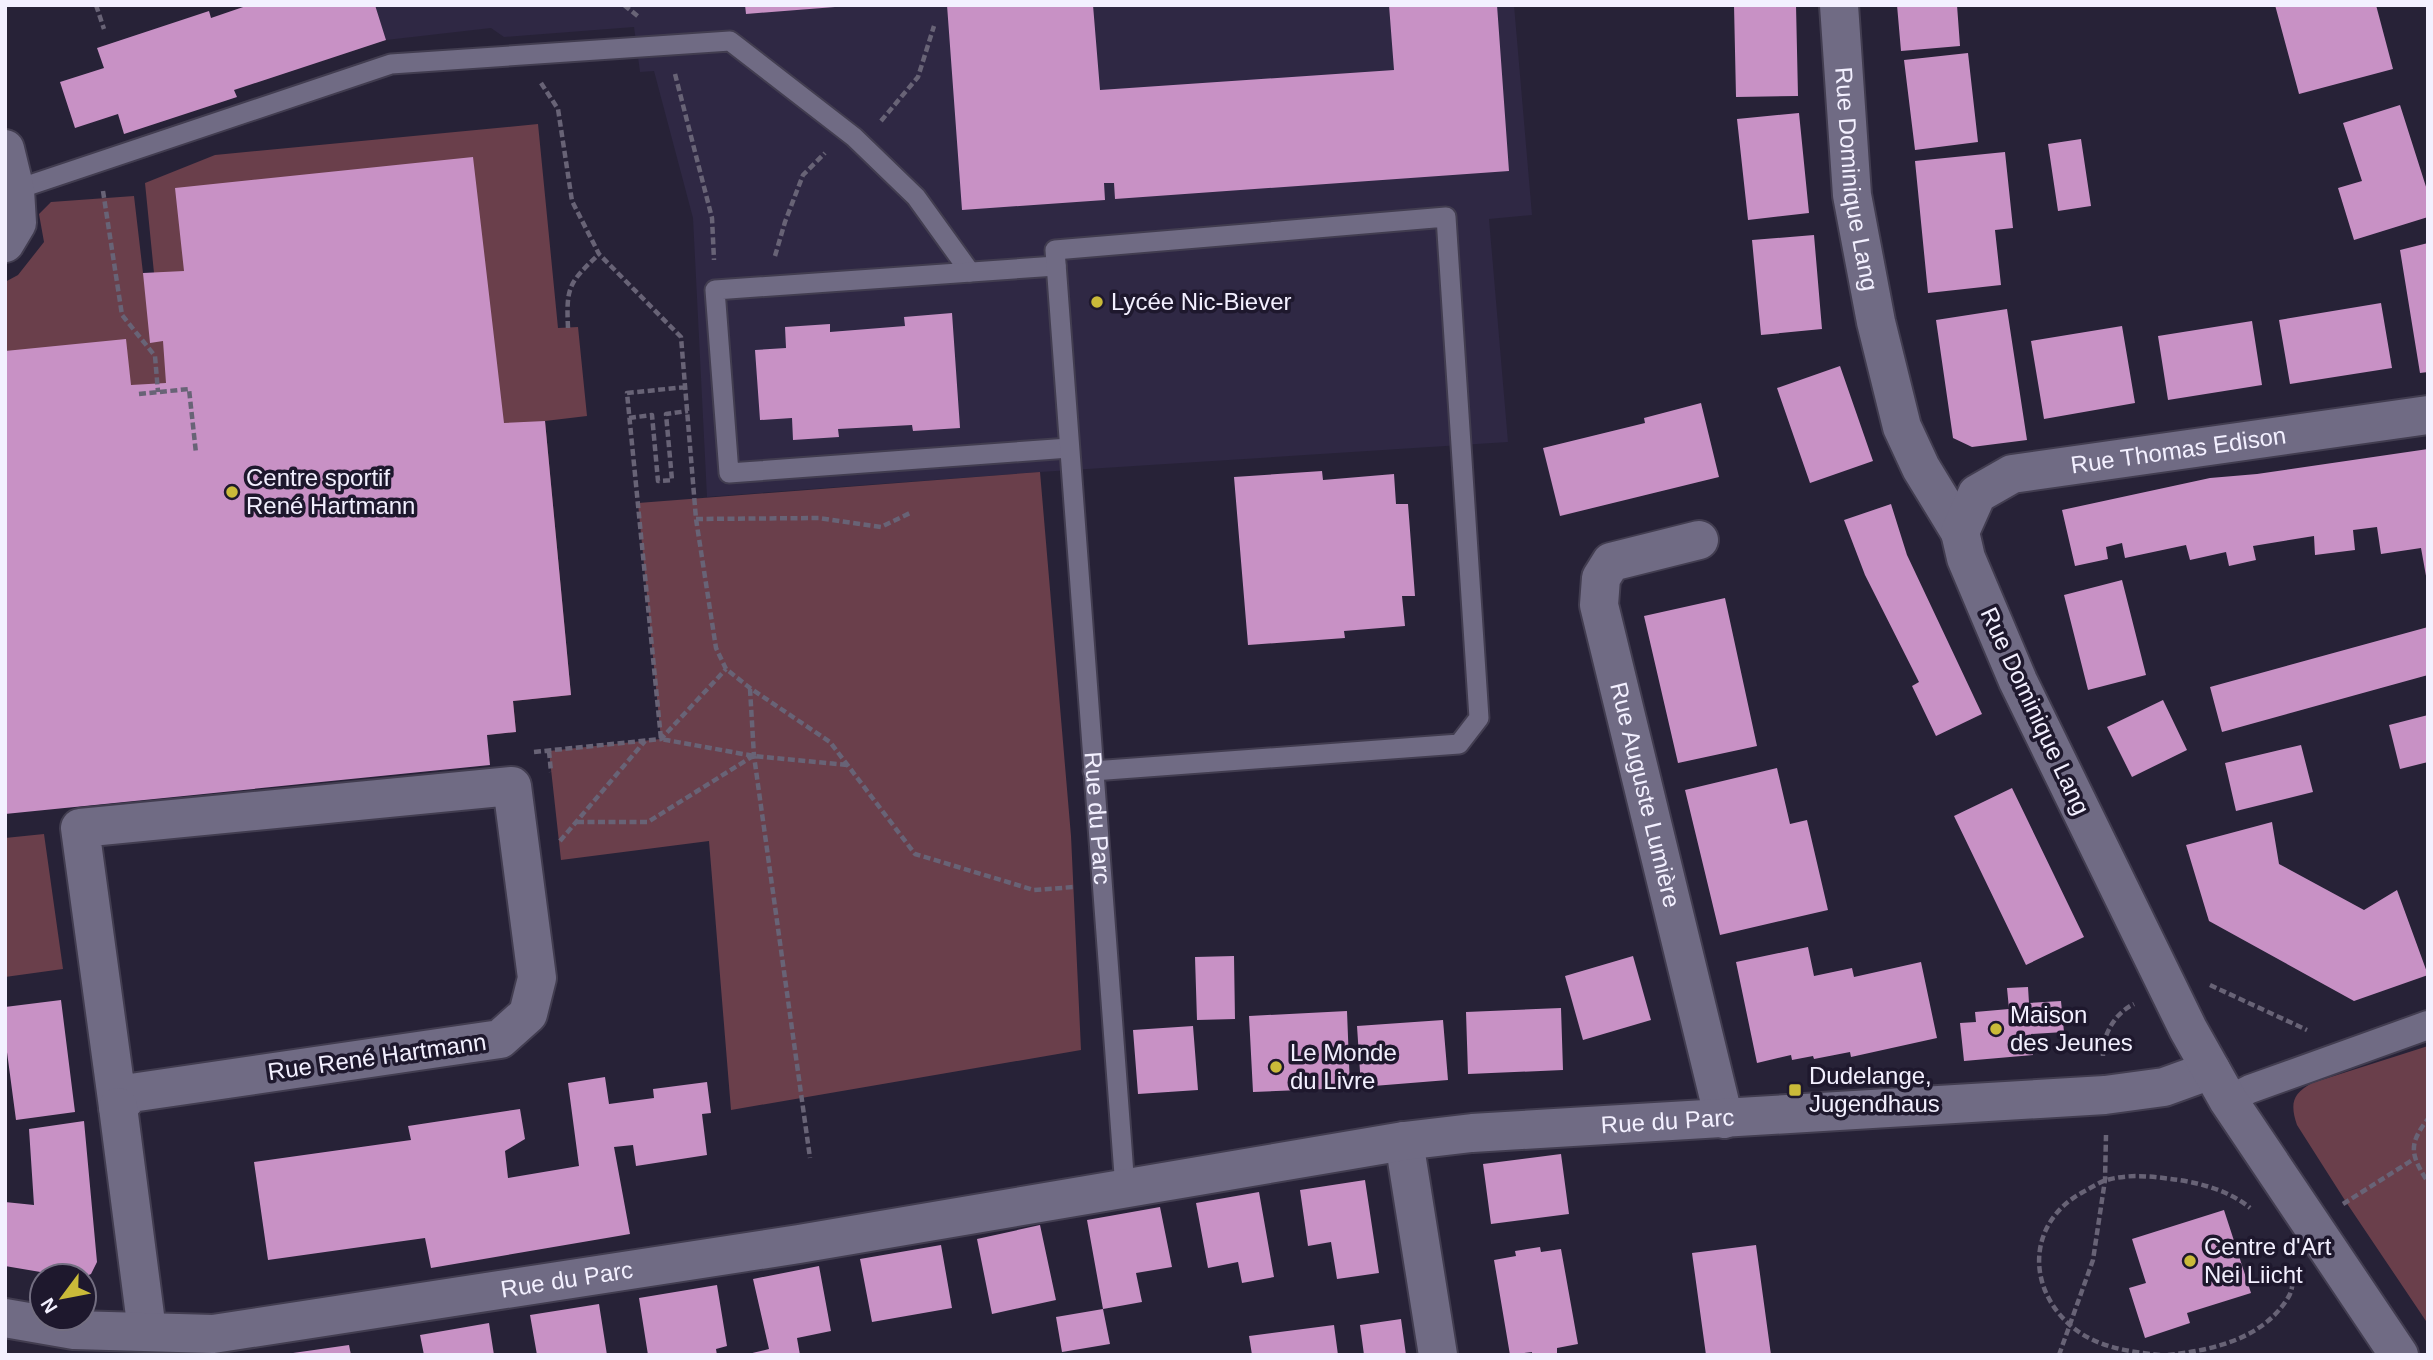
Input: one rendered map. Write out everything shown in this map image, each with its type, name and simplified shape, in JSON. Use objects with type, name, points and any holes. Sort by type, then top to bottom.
[{"type":"street","name":"Rue Dominique Lang","points":[[1839,5],[1852,195],[1876,322],[1902,427],[1921,468],[1959,532],[1966,558],[2018,681],[2165,987],[2219,1085],[2399,1355]]},
{"type":"street","points":[[5,149],[15,190],[17,223],[5,243]]},
{"type":"street","name":"Rue Thomas Edison","points":[[1959,532],[1978,494],[2012,474],[2428,415]]},
{"type":"street","name":"Rue Auguste Lumière","points":[[1699,540],[1611,562],[1601,578],[1599,605],[1724,1119]]},
{"type":"street","points":[[147,1331],[80,828],[512,786]]},
{"type":"street","name":"Rue René Hartmann","points":[[118,1107],[131,1093],[500,1039],[528,1014],[537,978],[512,786]]},
{"type":"street","points":[[2219,1085],[2352,1052],[2428,1025]]},
{"type":"street","name":"Rue du Parc","points":[[5,1318],[74,1330],[147,1331],[214,1344],[1404,1141],[1472,1133],[2105,1095],[2164,1087],[2219,1085]]},
{"type":"street","points":[[1404,1141],[1438,1355]]},
{"type":"lane","points":[[15,190],[391,64],[526,57],[730,41],[854,138],[916,197],[970,272]]},
{"type":"lane","points":[[1069,448],[729,473],[715,290],[1056,267],[1055,250],[1446,217],[1479,718],[1459,744],[1093,771]]},
{"type":"lane","name":"Rue du Parc","points":[[1056,267],[1125,1188]]},
{"type":"path","points":[[96,5],[104,29]]},
{"type":"path","points":[[624,5],[638,15],[668,46],[712,218],[715,290]]},
{"type":"path","points":[[526,57],[558,110],[572,201],[599,254],[681,337],[696,519],[716,648],[726,669],[830,742],[915,854],[1034,890],[1103,886]]},
{"type":"path","points":[[104,198],[121,315],[155,356],[158,392]]},
{"type":"path","points":[[568,328],[566,296],[578,274],[599,254]]},
{"type":"path","points":[[661,739],[627,393],[686,387]]},
{"type":"path","points":[[139,394],[189,388],[196,453]]},
{"type":"path","points":[[629,418],[652,415],[658,481],[672,480],[666,414],[688,411]]},
{"type":"path","points":[[696,519],[819,518],[881,527],[910,513]]},
{"type":"path","points":[[661,739],[726,669]]},
{"type":"path","points":[[750,688],[754,755],[810,1158]]},
{"type":"path","points":[[512,786],[509,755],[661,739],[754,755],[847,765]]},
{"type":"path","points":[[524,883],[646,740]]},
{"type":"path","points":[[577,822],[648,822],[754,755]]},
{"type":"path","points":[[2202,981],[2352,1052]]},
{"type":"path","points":[[2104,1059],[2103,1047],[2110,1025],[2126,1007],[2141,1000]]},
{"type":"path","points":[[2427,1179],[2414,1160],[2416,1134],[2428,1119]]},
{"type":"path","points":[[2059,1355],[2094,1260],[2105,1180],[2106,1132]]},
{"type":"path","points":[[2346,1202],[2414,1160]]},
{"type":"path","points":[[2160,1355],[2127,1352],[2095,1340],[2071,1326],[2050,1301],[2040,1268],[2040,1242],[2050,1220],[2069,1200],[2105,1180],[2141,1175],[2198,1182],[2255,1212]]},
{"type":"path","points":[[2168,1355],[2200,1351],[2235,1341],[2270,1320],[2290,1295],[2295,1262]]},
{"type":"shaded area","name":"Lycée Nic-Biever","points":[[375,5],[1514,5],[1532,215],[1489,219],[1508,442],[1040,472],[707,497],[693,218],[654,71],[640,72],[634,27],[504,37],[491,28],[386,40]]},
{"type":"shaded area","points":[[538,124],[558,328],[578,327],[587,416],[545,421],[571,695],[513,701],[516,732],[5,783],[5,282],[18,275],[44,242],[39,214],[51,202],[134,196],[143,273],[154,273],[145,183],[215,155]]},
{"type":"shaded area","points":[[1040,472],[1071,836],[1081,1050],[731,1110],[709,841],[561,860],[549,751],[661,739],[638,503]]},
{"type":"shaded area","points":[[44,834],[63,969],[5,977],[5,838]]},
{"type":"shaded area","points":[[2428,1046],[2428,1324],[2297,1125],[2293,1105],[2300,1091],[2312,1083]]},
{"type":"building","points":[[249,5],[375,5],[386,40],[234,90],[237,97],[124,134],[118,114],[75,128],[60,82],[104,68],[97,48],[209,11],[211,18]]},
{"type":"building","points":[[745,5],[835,5],[835,7],[746,14]]},
{"type":"building","points":[[947,5],[1093,5],[1100,90],[1394,70],[1389,5],[1497,5],[1509,171],[1115,199],[1114,183],[1104,183],[1105,200],[962,210]]},
{"type":"building","points":[[1734,5],[1796,5],[1798,96],[1736,97]]},
{"type":"building","points":[[1897,5],[1957,5],[1960,46],[1901,51]]},
{"type":"building","points":[[2275,5],[2376,5],[2393,69],[2299,94]]},
{"type":"building","points":[[1968,53],[1978,142],[1915,150],[1904,60]]},
{"type":"building","points":[[2400,105],[2428,193],[2428,217],[2354,240],[2338,188],[2362,181],[2343,123]]},
{"type":"building","points":[[1799,113],[1809,213],[1748,220],[1737,119]]},
{"type":"building","points":[[2081,139],[2091,206],[2058,211],[2048,144]]},
{"type":"building","points":[[2005,152],[2013,228],[1995,230],[2001,285],[1928,293],[1915,161]]},
{"type":"building","points":[[473,157],[504,423],[545,421],[571,695],[513,701],[516,732],[487,735],[490,765],[5,814],[5,351],[126,339],[131,385],[166,383],[163,341],[150,343],[143,273],[184,271],[175,188]]},
{"type":"building","points":[[1814,235],[1822,329],[1761,335],[1752,240]]},
{"type":"building","points":[[2428,243],[2428,372],[2420,373],[2400,250]]},
{"type":"building","points":[[2381,303],[2392,368],[2290,384],[2279,320]]},
{"type":"building","points":[[2007,309],[2027,440],[1972,447],[1953,438],[1936,320]]},
{"type":"building","points":[[952,313],[960,428],[913,431],[912,425],[838,429],[839,437],[793,440],[792,418],[760,420],[755,350],[786,348],[785,327],[830,324],[830,332],[905,326],[904,317]]},
{"type":"building","points":[[2252,321],[2262,385],[2168,400],[2158,336]]},
{"type":"building","points":[[2122,326],[2135,403],[2044,419],[2031,341]]},
{"type":"building","points":[[1840,366],[1873,461],[1810,483],[1777,388]]},
{"type":"building","points":[[1701,403],[1719,477],[1560,516],[1543,448],[1645,423],[1644,418]]},
{"type":"building","points":[[2428,449],[2428,587],[2421,548],[2381,554],[2377,527],[2353,530],[2355,550],[2315,555],[2314,536],[2253,546],[2256,560],[2229,566],[2226,552],[2190,560],[2186,545],[2125,558],[2122,543],[2106,547],[2108,559],[2075,566],[2062,510],[2210,478],[2257,474]]},
{"type":"building","points":[[1322,471],[1323,480],[1394,474],[1396,504],[1408,504],[1415,596],[1402,596],[1405,626],[1344,631],[1345,638],[1248,645],[1234,477]]},
{"type":"building","points":[[1891,504],[1907,555],[1982,714],[1936,736],[1912,686],[1919,682],[1865,575],[1844,520]]},
{"type":"building","points":[[2122,580],[2146,675],[2088,690],[2064,595]]},
{"type":"building","points":[[1725,598],[1757,746],[1678,763],[1644,616]]},
{"type":"building","points":[[2428,627],[2428,675],[2222,732],[2210,687]]},
{"type":"building","points":[[2163,700],[2187,750],[2132,777],[2107,727]]},
{"type":"building","points":[[2428,715],[2428,762],[2400,769],[2389,725]]},
{"type":"building","points":[[2301,745],[2313,792],[2236,811],[2225,763]]},
{"type":"building","points":[[1777,768],[1790,824],[1807,820],[1828,910],[1720,935],[1685,790]]},
{"type":"building","points":[[2012,788],[2084,937],[2026,965],[1954,816]]},
{"type":"building","points":[[2272,822],[2279,864],[2364,910],[2397,890],[2428,975],[2354,1001],[2209,921],[2186,845]]},
{"type":"building","points":[[1808,947],[1814,976],[1852,968],[1854,977],[1921,962],[1937,1038],[1851,1057],[1850,1052],[1792,1060],[1791,1055],[1757,1063],[1736,962]]},
{"type":"building","points":[[1234,956],[1235,1019],[1197,1020],[1195,957]]},
{"type":"building","points":[[1633,956],[1651,1020],[1583,1040],[1565,976]]},
{"type":"building","name":"Maison des Jeunes","points":[[2028,987],[2029,1003],[2061,1001],[2064,1032],[2031,1034],[2033,1055],[1964,1061],[1960,1023],[1976,1022],[1975,1012],[2009,1009],[2007,988]]},
{"type":"building","points":[[61,1000],[75,1112],[16,1120],[5,1037],[5,1007]]},
{"type":"building","points":[[1561,1008],[1563,1070],[1468,1074],[1466,1012]]},
{"type":"building","points":[[1347,1011],[1350,1088],[1253,1092],[1249,1016]]},
{"type":"building","points":[[1443,1020],[1448,1080],[1361,1087],[1357,1026]]},
{"type":"building","points":[[1193,1026],[1198,1090],[1138,1094],[1133,1030]]},
{"type":"building","points":[[605,1077],[609,1104],[654,1098],[653,1089],[707,1082],[711,1113],[702,1114],[707,1155],[636,1166],[633,1145],[614,1147],[630,1234],[431,1268],[425,1238],[268,1260],[254,1162],[411,1140],[408,1126],[520,1109],[525,1139],[505,1151],[508,1178],[579,1166],[568,1083]]},
{"type":"building","points":[[84,1121],[97,1262],[28,1262],[28,1270],[5,1266],[5,1202],[34,1205],[29,1129]]},
{"type":"building","points":[[1561,1154],[1569,1214],[1491,1224],[1483,1164]]},
{"type":"building","points":[[1365,1180],[1379,1273],[1337,1279],[1331,1242],[1308,1246],[1300,1190]]},
{"type":"building","points":[[1259,1192],[1274,1277],[1242,1283],[1238,1262],[1208,1268],[1196,1203]]},
{"type":"building","points":[[1160,1207],[1172,1267],[1136,1273],[1142,1302],[1103,1309],[1087,1220]]},
{"type":"building","name":"Centre d'Art Nei Liicht","points":[[2224,1210],[2251,1293],[2187,1313],[2190,1323],[2145,1338],[2129,1288],[2146,1283],[2132,1239]]},
{"type":"building","points":[[1040,1225],[1056,1300],[992,1314],[977,1239]]},
{"type":"building","points":[[941,1245],[952,1308],[872,1322],[860,1259]]},
{"type":"building","points":[[1756,1245],[1771,1355],[1706,1355],[1692,1253]]},
{"type":"building","points":[[1540,1247],[1541,1252],[1561,1249],[1578,1344],[1557,1348],[1557,1355],[1532,1355],[1532,1352],[1510,1355],[1494,1260],[1516,1256],[1515,1251]]},
{"type":"building","points":[[819,1266],[831,1331],[797,1338],[800,1355],[744,1355],[769,1349],[753,1279]]},
{"type":"building","points":[[717,1285],[727,1346],[716,1349],[717,1355],[648,1355],[639,1298]]},
{"type":"building","points":[[599,1304],[607,1355],[537,1355],[530,1315]]},
{"type":"building","points":[[1103,1309],[1110,1344],[1062,1352],[1056,1317]]},
{"type":"building","points":[[1401,1319],[1406,1355],[1364,1355],[1360,1325]]},
{"type":"building","points":[[489,1323],[494,1355],[424,1355],[420,1335]]},
{"type":"building","points":[[1334,1325],[1338,1355],[1252,1355],[1249,1336]]},
{"type":"building","points":[[349,1345],[351,1355],[293,1353]]},
{"type":"place","name":"Lycée Nic-Biever","points":[[1097,302]]},
{"type":"place","name":"Centre sportif René Hartmann","points":[[232,492]]},
{"type":"place","name":"Maison des Jeunes","points":[[1996,1029]]},
{"type":"place","name":"Le Monde du Livre","points":[[1276,1067]]},
{"type":"place","name":"Dudelange, Jugendhaus","points":[[1795,1090]]},
{"type":"place","name":"Centre d'Art Nei Liicht","points":[[2190,1261]]}]
